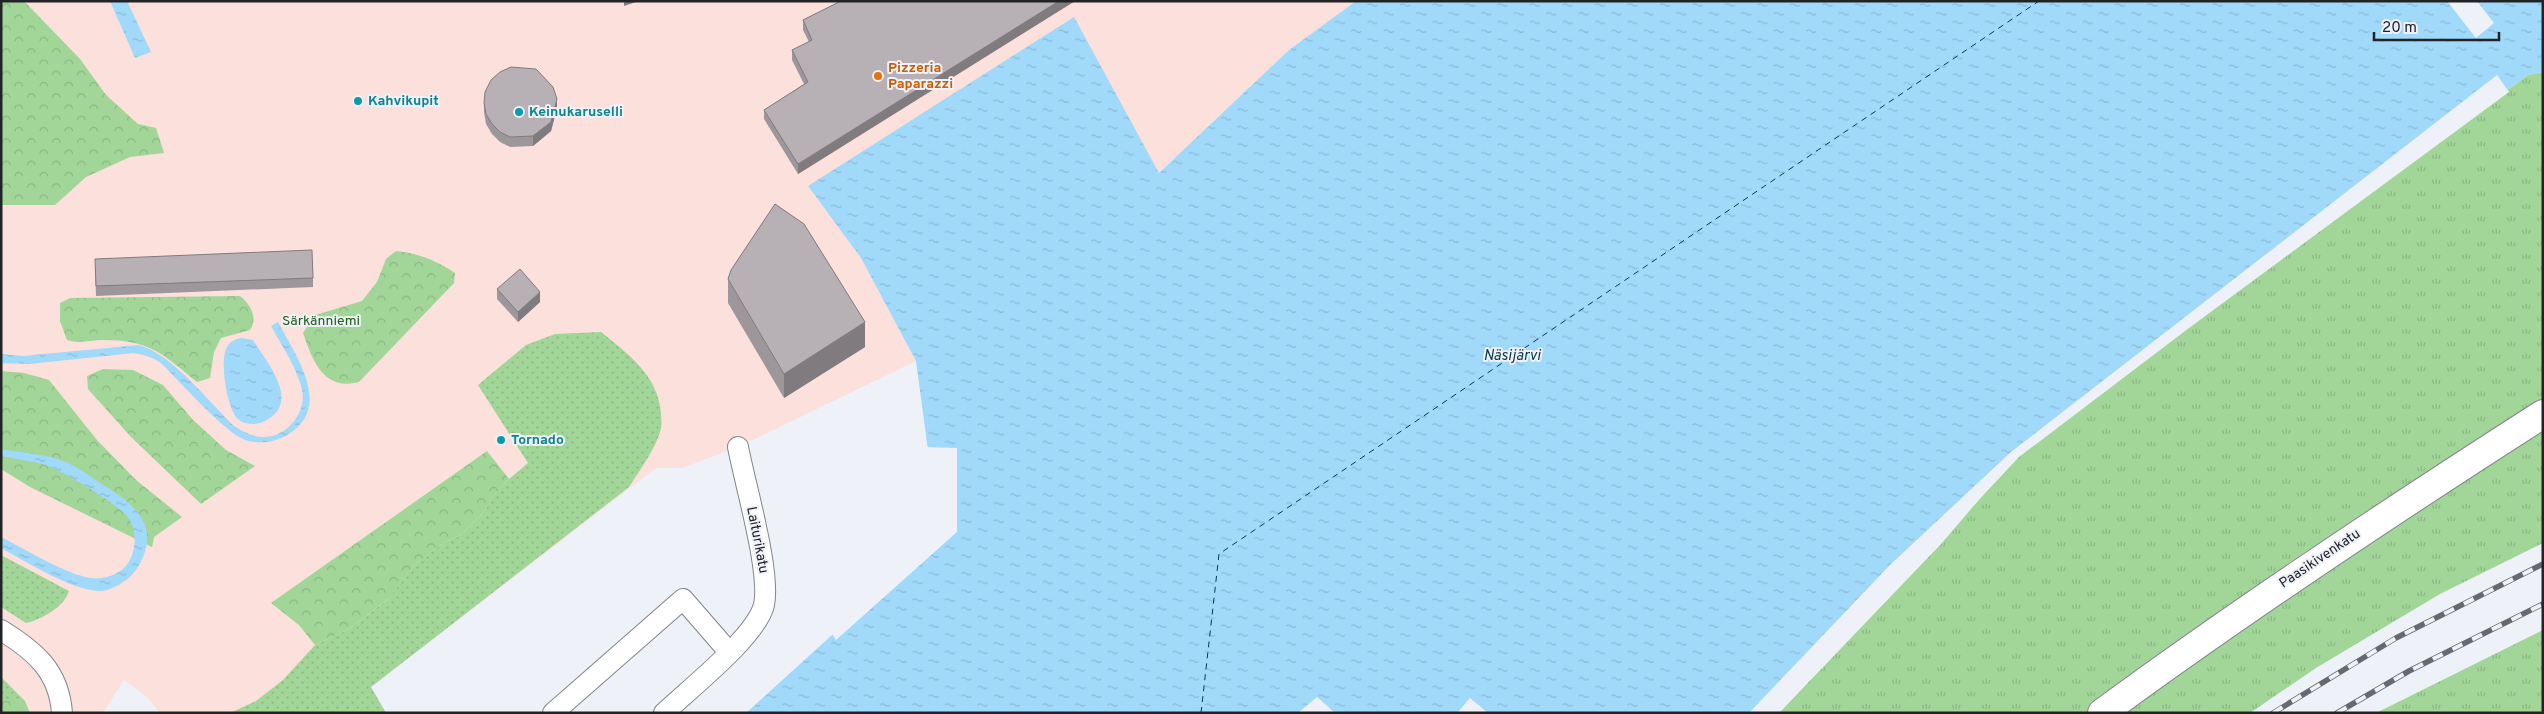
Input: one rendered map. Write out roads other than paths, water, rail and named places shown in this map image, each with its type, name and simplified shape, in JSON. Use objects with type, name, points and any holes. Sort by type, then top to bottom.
[{"type":"street","name":"Paasikivenkatu","points":[[2102,713],[2186,651],[2344,542],[2543,414]]},
{"type":"lane","name":"Laiturikatu","points":[[664,713],[746,636],[764,606],[765,575],[738,447]]},
{"type":"lane","points":[[553,713],[683,599],[729,652]]},
{"type":"lane","points":[[1,630],[28,647],[44,664],[54,680],[61,701],[62,713]]},
{"type":"water","points":[[110,1],[127,1],[151,52],[135,58]]},
{"type":"water","name":"Näsijärvi","points":[[1356,1],[2543,1],[2543,72],[2528,75],[2187,326],[2017,455],[1776,713],[1335,713],[1317,697],[1298,713],[746,713],[950,528],[952,450],[928,450],[916,361],[861,258],[808,186],[1074,17],[1159,173],[1289,50]]},
{"type":"water","points":[[278,322],[301,366],[310,396],[308,411],[301,424],[287,435],[265,442],[248,441],[235,434],[190,393],[162,364],[145,356],[134,353],[29,364],[1,363],[1,354],[23,356],[139,345],[152,350],[177,368],[234,426],[253,436],[274,436],[282,432],[294,421],[299,414],[303,398],[297,374],[271,326]]},
{"type":"water","points":[[242,338],[253,340],[273,371],[281,393],[281,404],[276,413],[259,423],[248,424],[239,420],[231,407],[225,385],[224,363],[227,347],[233,341]]},
{"type":"water","points":[[1,449],[44,456],[68,463],[113,491],[134,508],[142,518],[146,529],[147,541],[144,555],[133,574],[119,585],[108,590],[86,589],[48,574],[1,548],[1,537],[70,572],[91,578],[102,578],[117,573],[125,567],[131,558],[135,539],[133,527],[127,516],[101,496],[46,465],[1,456]]},
{"type":"railway","points":[[2273,713],[2396,638],[2543,564]]},
{"type":"railway","points":[[2337,713],[2409,671],[2543,604]]},
{"type":"place","name":"Pizzeria Paparazzi","points":[[878,76]]},
{"type":"place","name":"Kahvikupit","points":[[358,101]]},
{"type":"place","name":"Keinukaruselli","points":[[519,112]]},
{"type":"place","name":"Tornado","points":[[501,440]]},
{"type":"park label","name":"Särkänniemi","points":[[321,321]]}]
